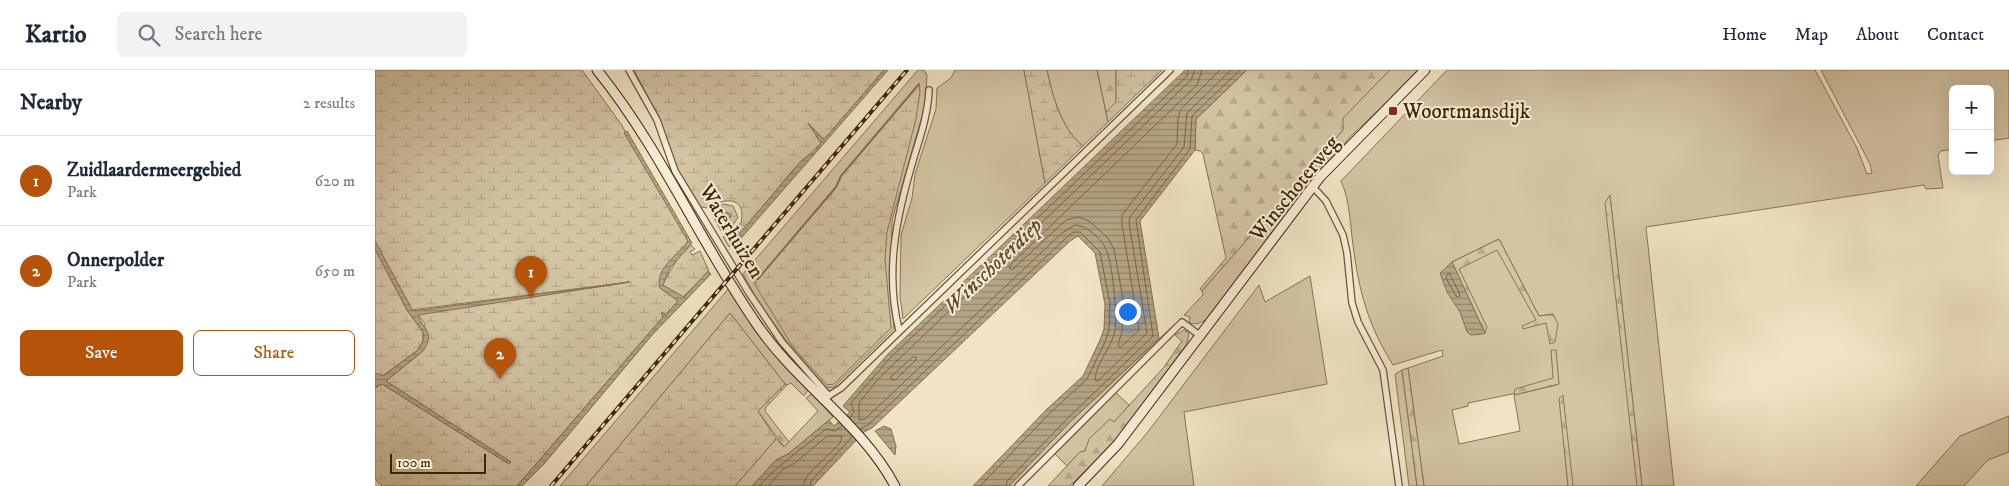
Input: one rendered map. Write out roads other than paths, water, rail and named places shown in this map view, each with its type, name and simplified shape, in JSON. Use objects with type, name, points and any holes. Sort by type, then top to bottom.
[{"type":"main road","name":"Waterhuizen","points":[[597,70],[630,113],[716,260],[759,327],[800,378],[826,398],[886,471],[895,486]]},
{"type":"main road","name":"Winschoterweg","points":[[1078,486],[1118,444],[1313,187],[1343,152],[1425,70]]},
{"type":"street","name":"Waterhuizen","points":[[629,70],[657,120],[675,171],[749,293],[782,342],[826,398]]},
{"type":"street","points":[[826,398],[841,388],[1170,70]]},
{"type":"street","points":[[899,330],[895,304],[894,235],[927,112],[929,90]]},
{"type":"street","points":[[1313,187],[1326,201],[1343,235],[1347,253],[1352,303],[1358,322],[1383,370],[1399,486]]},
{"type":"street","points":[[1017,486],[1182,322],[1199,335]]},
{"type":"water","points":[[884,70],[888,70],[736,244],[733,243],[802,160],[814,152],[821,143],[808,123],[823,139],[825,138]]},
{"type":"water","name":"Winschoterdiep","points":[[1185,70],[1247,70],[1196,119],[1195,150],[1140,221],[1159,338],[1071,421],[1009,486],[973,486],[1046,410],[1083,376],[1104,329],[1105,304],[1095,253],[1078,236],[1070,241],[872,428],[864,432],[813,486],[752,486],[776,460],[788,454],[829,420],[834,426],[850,412],[843,406],[887,355]]},
{"type":"water","points":[[627,131],[692,243],[670,268],[663,285],[684,297],[708,271],[711,274],[653,334],[544,464],[522,486],[517,486],[663,317],[661,313],[666,315],[678,301],[660,288],[659,281],[664,268],[688,241],[624,133]]},
{"type":"water","points":[[727,212],[731,215],[730,218],[719,224],[717,219]]},
{"type":"water","points":[[375,241],[413,311],[630,282],[418,315],[428,335],[427,345],[423,351],[386,381],[511,462],[509,464],[382,384],[375,388],[375,373],[383,376],[418,350],[423,341],[423,332],[407,310],[375,249]]},
{"type":"water","points":[[1452,262],[1484,334],[1471,335],[1467,332],[1460,312],[1447,292],[1440,273]]},
{"type":"water","points":[[884,426],[891,429],[896,446],[895,455],[875,431]]},
{"type":"waterway","points":[[758,279],[836,187],[841,176],[919,84]]},
{"type":"railway","points":[[551,486],[907,70]]},
{"type":"place","name":"Woortmansdijk","points":[[1393,111]]},
{"type":"place","name":"Zuidlaardermeergebied","points":[[531,297]]},
{"type":"place","name":"Onnerpolder","points":[[500,379]]}]
